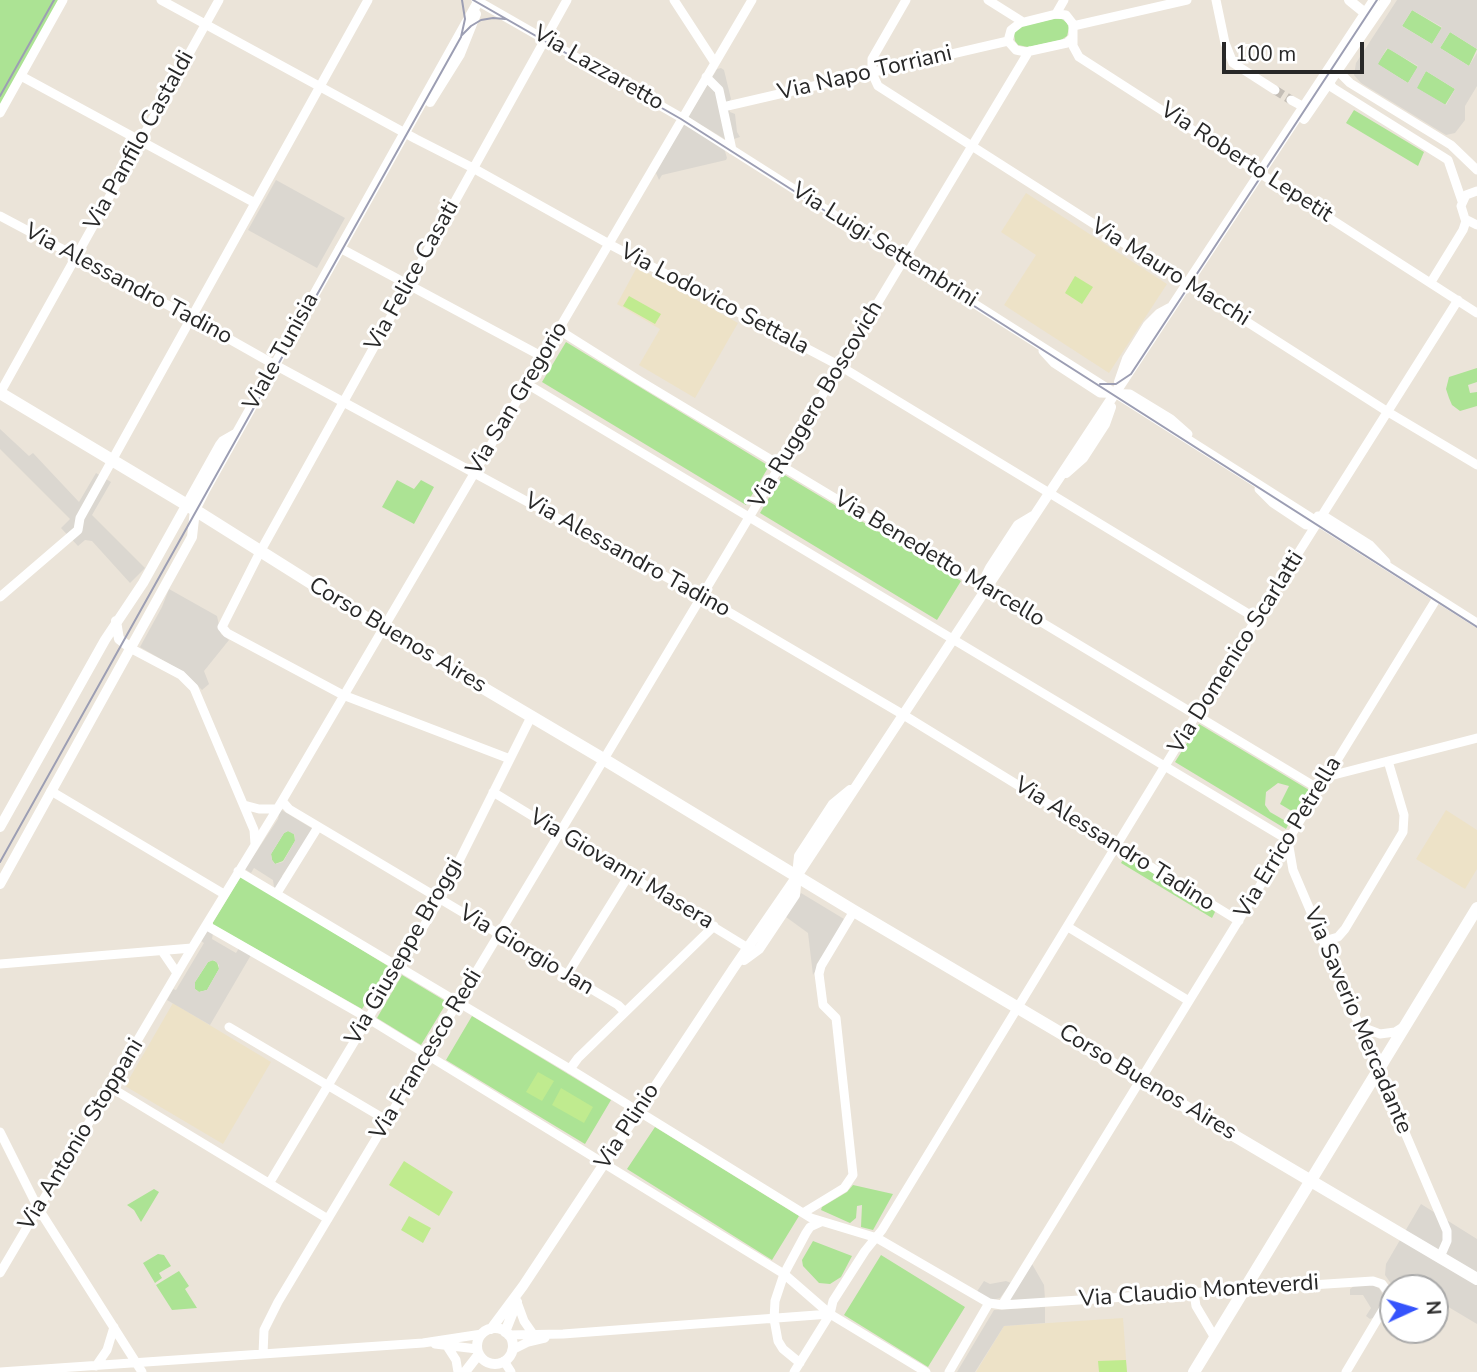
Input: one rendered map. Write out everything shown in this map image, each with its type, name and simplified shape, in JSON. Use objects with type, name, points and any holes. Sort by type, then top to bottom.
[{"type":"main road","name":"Corso Buenos Aires","points":[[0,393],[797,878],[1020,1007],[1477,1279]]},
{"type":"main road","points":[[1194,1372],[1477,908]]},
{"type":"street","points":[[0,113],[63,0]]},
{"type":"street","name":"Via Lodovico Settala","points":[[161,0],[473,167],[609,244],[840,366],[1257,619]]},
{"type":"street","name":"Via Panfilo Castaldi","points":[[0,393],[219,0]]},
{"type":"street","points":[[0,597],[78,530],[80,518],[368,0]]},
{"type":"street","points":[[405,132],[478,0]]},
{"type":"street","name":"Via Lazzaretto","points":[[478,0],[682,118],[732,150]]},
{"type":"street","name":"Via Felice Casati","points":[[343,695],[227,634],[222,627],[260,552],[567,0]]},
{"type":"street","points":[[674,0],[715,62],[752,0]]},
{"type":"street","points":[[872,73],[874,55],[906,0]]},
{"type":"street","points":[[988,0],[1023,22]]},
{"type":"street","points":[[1056,14],[1064,0]]},
{"type":"street","points":[[1073,26],[1186,0]]},
{"type":"street","points":[[1216,0],[1225,43],[1233,63],[1275,90]]},
{"type":"street","points":[[1349,0],[1365,13],[1378,12]]},
{"type":"street","points":[[1365,13],[1366,0]]},
{"type":"street","points":[[797,878],[799,856],[833,804],[856,787],[1116,393],[1125,364],[1148,325],[1159,314],[1173,306],[1234,214],[1252,196],[1263,174],[1327,81],[1374,0]]},
{"type":"street","points":[[1327,81],[1339,72],[1386,0]]},
{"type":"street","points":[[1056,14],[1068,17],[1073,26],[1073,37],[1067,43],[1029,51],[1016,50],[1008,41],[1011,30],[1023,22],[1056,14]]},
{"type":"street","name":"Via Roberto Lepetit","points":[[1073,37],[1074,49],[1079,58],[1477,313]]},
{"type":"street","name":"Via Napo Torriani","points":[[723,107],[1008,41]]},
{"type":"street","name":"Via Ruggero Boscovich","points":[[605,760],[1029,51]]},
{"type":"street","name":"Via San Gregorio","points":[[280,805],[715,62]]},
{"type":"street","points":[[1339,72],[1350,83],[1451,145],[1477,170]]},
{"type":"street","name":"Via Mauro Macchi","points":[[872,73],[878,86],[971,147],[1477,466]]},
{"type":"street","points":[[21,76],[255,203]]},
{"type":"street","points":[[706,78],[718,87],[732,150]]},
{"type":"street","points":[[1327,81],[1446,159],[1451,165],[1462,201],[1461,212],[1466,221],[1477,225]]},
{"type":"street","points":[[1292,100],[1307,109]]},
{"type":"street","name":"Viale Tunisia","points":[[0,827],[116,621],[143,583],[237,433],[405,132]]},
{"type":"street","name":"Via Luigi Settembrini","points":[[732,150],[1310,517],[1322,519],[1372,547],[1392,569],[1477,623]]},
{"type":"street","points":[[1462,201],[1468,194],[1477,191]]},
{"type":"street","name":"Via Alessandro Tadino","points":[[0,216],[703,597],[904,715],[1239,921]]},
{"type":"street","points":[[1431,282],[1466,221]]},
{"type":"street","points":[[340,248],[543,358]]},
{"type":"street","name":"Via Domenico Scarlatti","points":[[794,1372],[830,1314],[833,1301],[861,1257],[877,1238],[1196,715],[1458,300]]},
{"type":"street","name":"Via Benedetto Marcello","points":[[559,330],[1319,789]]},
{"type":"street","points":[[527,384],[1288,840]]},
{"type":"street","name":"Via Luigi Settembrini","points":[[1251,479],[1273,503],[1306,525],[1322,519]]},
{"type":"street","points":[[0,884],[192,537],[191,507]]},
{"type":"street","name":"Via Errico Petrella","points":[[1002,1305],[1437,598]]},
{"type":"street","points":[[116,621],[119,639],[132,649],[181,675],[198,695],[254,830],[255,844]]},
{"type":"street","points":[[343,695],[510,759]]},
{"type":"street","name":"Via Giuseppe Broggi","points":[[270,1182],[440,899],[531,717]]},
{"type":"street","points":[[1326,777],[1477,738]]},
{"type":"street","name":"Via Francesco Redi","points":[[263,1354],[264,1330],[268,1320],[605,760]]},
{"type":"street","points":[[1324,941],[1338,937],[1345,929],[1404,830],[1404,815],[1388,761]]},
{"type":"street","points":[[51,791],[224,894]]},
{"type":"street","name":"Via Giovanni Masera","points":[[493,792],[748,948]]},
{"type":"street","points":[[244,805],[259,809],[280,805]]},
{"type":"street","name":"Via Giorgio Jan","points":[[280,805],[618,1005],[625,1012]]},
{"type":"street","name":"Via Antonio Stoppani","points":[[0,1273],[224,894],[280,805]]},
{"type":"street","points":[[281,895],[317,827]]},
{"type":"street","name":"Via Saverio Mercadante","points":[[1288,840],[1293,870],[1447,1231],[1447,1241],[1440,1257]]},
{"type":"street","points":[[238,871],[570,1069],[807,1215],[821,1223],[877,1238],[989,1303],[948,1372]]},
{"type":"street","points":[[567,975],[629,875]]},
{"type":"street","name":"Via Plinio","points":[[486,1332],[523,1286],[797,878]]},
{"type":"street","name":"Via Plinio","points":[[736,966],[759,949],[795,894],[797,878]]},
{"type":"street","points":[[807,1215],[844,1188],[850,1181],[853,1169],[836,1018],[823,1004],[820,969],[853,911]]},
{"type":"street","points":[[208,922],[209,927],[427,1054],[783,1274],[830,1314],[926,1372]]},
{"type":"street","points":[[570,1069],[578,1058],[714,926]]},
{"type":"street","points":[[1068,927],[1189,1001]]},
{"type":"street","points":[[0,964],[192,948]]},
{"type":"street","points":[[162,951],[177,973]]},
{"type":"street","points":[[1359,1026],[1373,1033],[1388,1034],[1404,1026]]},
{"type":"street","points":[[229,1027],[388,1121]]},
{"type":"street","points":[[110,1087],[328,1219]]},
{"type":"street","points":[[0,1132],[38,1208],[114,1327],[137,1369]]},
{"type":"street","points":[[800,1363],[783,1349],[778,1341],[774,1319],[778,1288],[810,1227],[821,1223]]},
{"type":"street","name":"Via Claudio Monteverdi","points":[[989,1303],[1002,1305],[1373,1281],[1384,1286],[1388,1297],[1385,1307],[1346,1372]]},
{"type":"street","name":"Via Plinio","points":[[507,1334],[523,1286]]},
{"type":"street","points":[[1194,1293],[1196,1306],[1214,1338]]},
{"type":"street","points":[[517,1302],[524,1321],[533,1334]]},
{"type":"street","points":[[0,1372],[96,1366],[137,1369],[168,1361],[423,1343],[486,1332],[564,1334],[830,1314]]},
{"type":"street","points":[[96,1366],[107,1350],[114,1327]]},
{"type":"street","points":[[465,1372],[478,1352],[478,1340],[486,1332]]},
{"type":"street","points":[[507,1334],[512,1350]]},
{"type":"street","points":[[423,1343],[478,1352],[488,1363],[496,1364],[504,1361],[512,1350],[528,1342],[564,1334]]},
{"type":"street","points":[[447,1346],[456,1360],[458,1372]]},
{"type":"street","points":[[162,1372],[168,1361]]},
{"type":"street","points":[[504,1361],[511,1372]]},
{"type":"street","points":[[477,1372],[488,1363]]},
{"type":"street","points":[[96,1366],[108,1372]]},
{"type":"shaded area","points":[[1397,0],[1477,0],[1477,49],[1450,32],[1440,48],[1469,66],[1477,53],[1477,86],[1465,106],[1465,120],[1455,133],[1446,135],[1361,83],[1354,75],[1356,63]],"holes":[[[1412,10],[1442,27],[1432,44],[1402,26]],[[1387,48],[1418,66],[1408,83],[1378,64]],[[1426,71],[1455,89],[1446,105],[1417,88]]]},
{"type":"shaded area","points":[[717,69],[724,70],[731,99],[728,103],[730,112],[735,114],[740,137],[728,141],[688,117]]},
{"type":"shaded area","points":[[683,124],[724,148],[727,158],[662,175],[659,180],[656,173]]},
{"type":"shaded area","points":[[276,180],[345,218],[317,268],[248,230]]},
{"type":"shaded area","points":[[1026,193],[1167,284],[1109,373],[1004,305],[1036,255],[1001,232]]},
{"type":"shaded area","points":[[637,267],[738,323],[695,398],[639,365],[660,329],[617,304]]},
{"type":"shaded area","points":[[0,429],[29,456],[33,453],[79,502],[96,473],[111,482],[92,515],[145,568],[130,583],[92,541],[85,540],[78,546],[61,528],[70,519],[0,449]]},
{"type":"shaded area","points":[[169,589],[217,616],[221,634],[229,640],[204,671],[209,684],[202,690],[185,673],[140,647]]},
{"type":"shaded area","points":[[280,809],[313,829],[282,876],[283,880],[277,889],[273,880],[254,868],[251,873],[245,869],[278,819]],"holes":[[[288,831],[295,835],[295,841],[283,862],[275,864],[271,854],[284,833]]]},
{"type":"shaded area","points":[[1446,810],[1477,830],[1477,869],[1465,889],[1416,859]]},
{"type":"shaded area","points":[[801,893],[844,919],[813,975],[808,933],[786,917]]},
{"type":"shaded area","points":[[208,930],[213,933],[212,939],[236,953],[239,948],[251,955],[210,1025],[167,1000],[173,989],[176,990],[204,943],[201,941]],"holes":[[[214,960],[219,965],[207,990],[199,992],[195,989],[195,982],[208,962]]]},
{"type":"shaded area","points":[[173,1003],[271,1062],[223,1144],[125,1086]]},
{"type":"shaded area","points":[[1421,1204],[1477,1239],[1477,1324],[1449,1307],[1449,1274],[1385,1274],[1386,1264]]},
{"type":"shaded area","points":[[1032,1264],[1044,1285],[1045,1299],[1009,1301]]},
{"type":"shaded area","points":[[984,1281],[990,1284],[1006,1281],[1011,1283],[1000,1298],[992,1300],[976,1293]]},
{"type":"shaded area","points":[[1371,1284],[1379,1288],[1379,1308],[1375,1317],[1370,1319],[1366,1316],[1371,1308],[1363,1295],[1350,1295],[1350,1289]]},
{"type":"shaded area","points":[[1045,1307],[1045,1323],[1004,1326],[975,1372],[957,1372],[994,1310]]},
{"type":"shaded area","points":[[1123,1318],[1127,1372],[976,1372],[1004,1326]]},
{"type":"green space","points":[[0,0],[59,0],[0,106]]},
{"type":"green space","points":[[1412,10],[1442,28],[1432,44],[1402,26]]},
{"type":"green space","points":[[1062,19],[1069,28],[1067,36],[1061,40],[1028,47],[1018,45],[1015,41],[1014,34],[1019,27]]},
{"type":"green space","points":[[1450,32],[1477,49],[1469,66],[1440,48]]},
{"type":"green space","points":[[1388,48],[1418,67],[1408,83],[1377,64]]},
{"type":"green space","points":[[1426,71],[1455,89],[1445,105],[1416,88]]},
{"type":"green space","points":[[1354,110],[1424,152],[1418,166],[1346,123]]},
{"type":"green space","points":[[1075,276],[1093,287],[1082,304],[1065,293]]},
{"type":"green space","points":[[629,296],[661,314],[655,324],[623,306]]},
{"type":"green space","points":[[566,342],[769,466],[746,505],[542,382]]},
{"type":"green space","points":[[1477,368],[1477,382],[1468,385],[1470,393],[1477,392],[1477,406],[1460,411],[1452,405],[1446,389],[1449,377]]},
{"type":"green space","points":[[783,474],[961,581],[937,620],[760,513]]},
{"type":"green space","points":[[397,480],[414,489],[421,480],[434,487],[414,524],[382,507]]},
{"type":"green space","points":[[1199,724],[1309,790],[1295,813],[1280,804],[1289,786],[1278,783],[1266,792],[1265,805],[1270,812],[1289,823],[1286,829],[1175,762]]},
{"type":"green space","points":[[288,831],[294,833],[295,841],[283,861],[275,864],[271,854]]},
{"type":"green space","points":[[1126,855],[1211,906],[1215,912],[1212,918],[1121,863]]},
{"type":"green space","points":[[241,876],[388,966],[362,1009],[212,924]]},
{"type":"green space","points":[[212,960],[217,962],[219,969],[207,990],[199,992],[195,989],[195,982]]},
{"type":"green space","points":[[402,975],[447,1002],[421,1045],[377,1018]]},
{"type":"green space","points":[[472,1016],[611,1100],[585,1144],[446,1060]]},
{"type":"green space","points":[[538,1072],[554,1081],[542,1101],[526,1092]]},
{"type":"green space","points":[[561,1088],[593,1107],[584,1123],[552,1105]]},
{"type":"green space","points":[[655,1127],[799,1216],[772,1260],[627,1169]]},
{"type":"green space","points":[[404,1161],[453,1192],[439,1216],[389,1185]]},
{"type":"green space","points":[[853,1185],[893,1194],[873,1230],[861,1227],[862,1205],[857,1206],[856,1218],[850,1223],[821,1210]]},
{"type":"green space","points":[[154,1189],[159,1192],[141,1222],[134,1210],[127,1205]]},
{"type":"green space","points":[[409,1216],[431,1228],[423,1243],[401,1230]]},
{"type":"green space","points":[[813,1241],[852,1256],[841,1277],[830,1284],[819,1283],[803,1266],[802,1260]]},
{"type":"green space","points":[[158,1254],[164,1255],[171,1266],[159,1273],[162,1278],[155,1283],[143,1263]]},
{"type":"green space","points":[[881,1255],[965,1307],[928,1367],[844,1315]]},
{"type":"green space","points":[[179,1271],[189,1286],[185,1289],[197,1308],[172,1310],[156,1285]]},
{"type":"green space","points":[[1126,1360],[1127,1372],[1099,1372],[1098,1361]]},
{"type":"tunnel","points":[[1275,90],[1291,100]]},
{"type":"tram line","points":[[0,96],[54,0]]},
{"type":"tram line","points":[[0,862],[461,37],[465,19],[462,0]]},
{"type":"tram line","points":[[473,0],[681,119],[1477,627]]},
{"type":"tram line","points":[[1100,384],[1116,384],[1131,374],[1377,0]]},
{"type":"tram line","points":[[462,35],[481,20],[505,19]]}]
